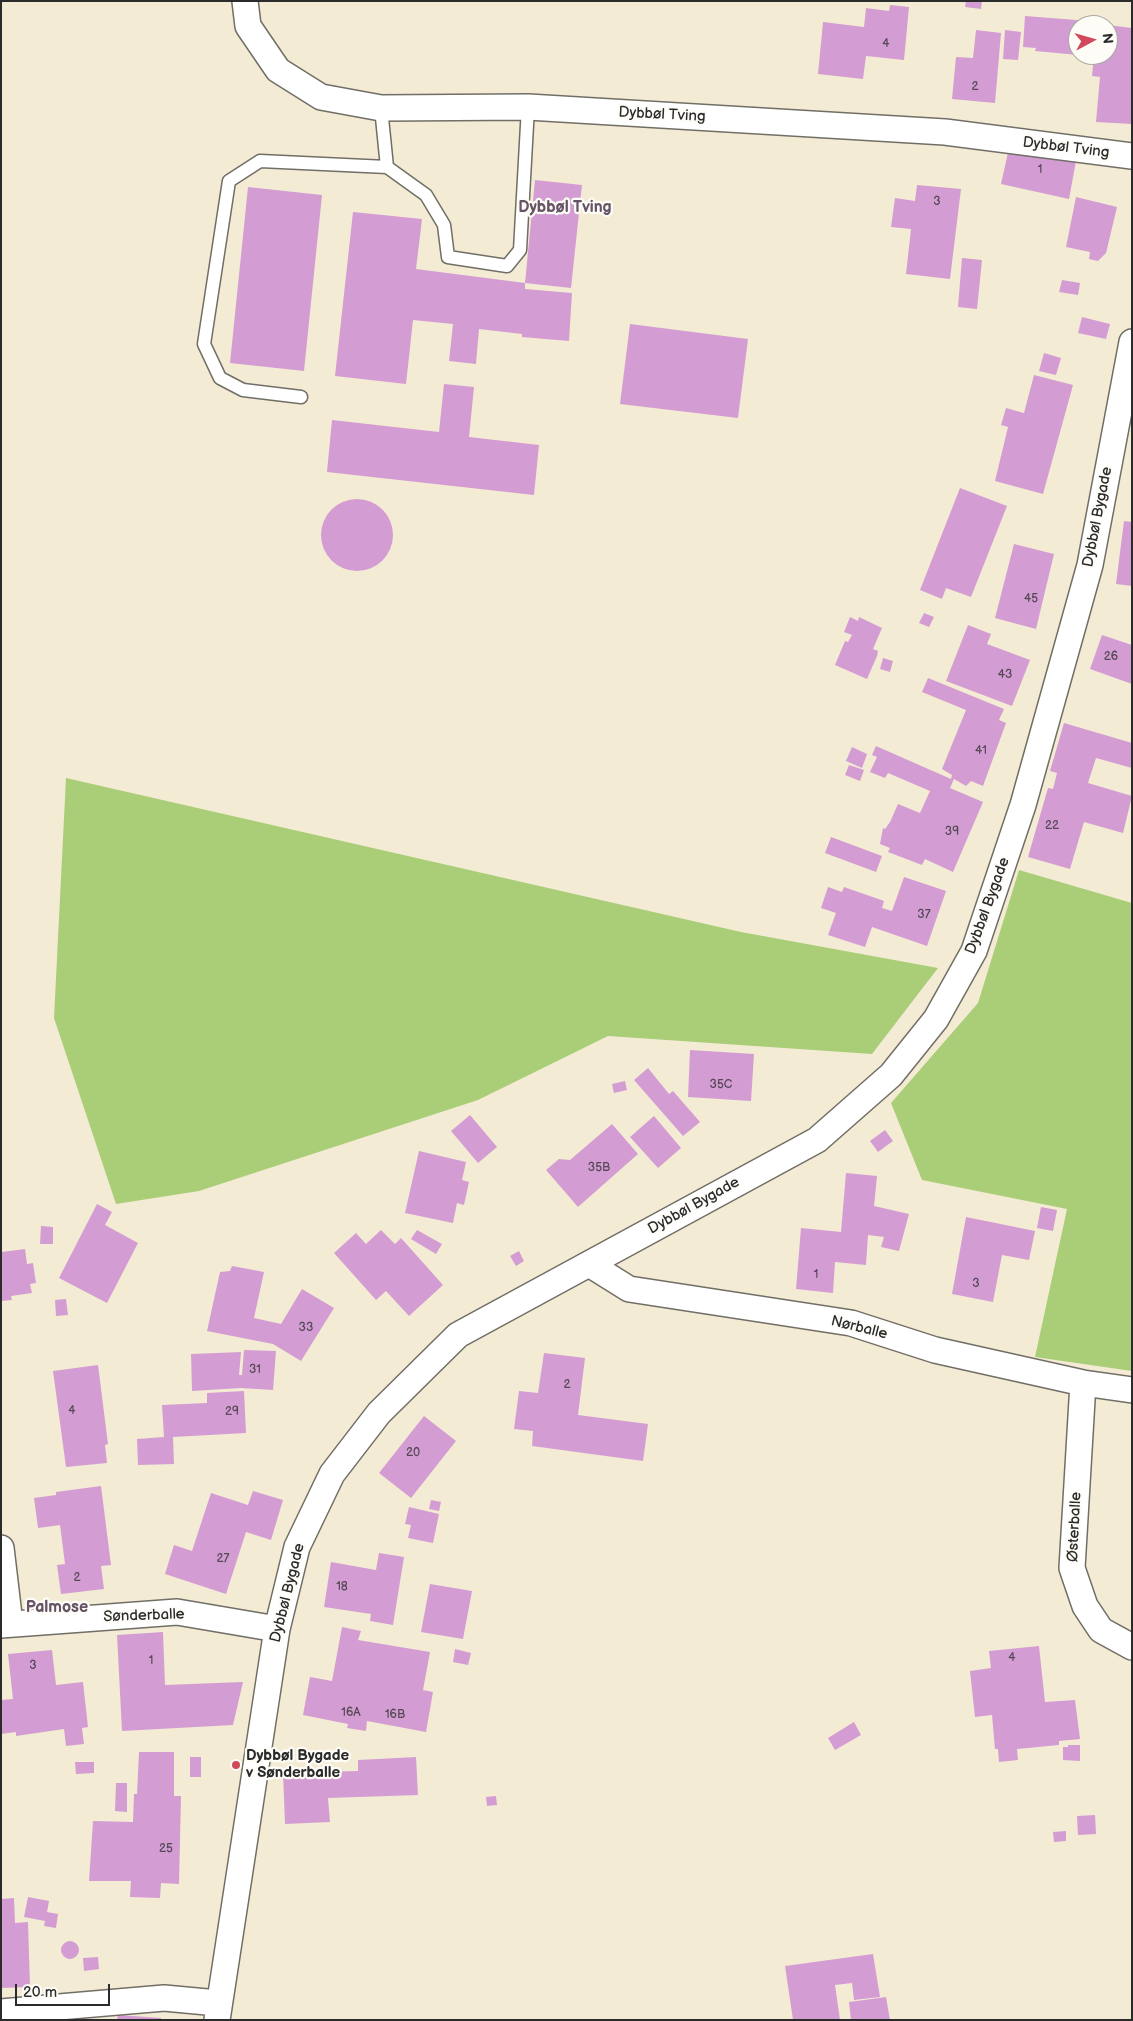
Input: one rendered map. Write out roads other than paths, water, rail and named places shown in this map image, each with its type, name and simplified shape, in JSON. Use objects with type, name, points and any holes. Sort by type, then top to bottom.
[{"type":"street","name":"Dybbøl Tving","points":[[245,1],[248,26],[278,70],[321,97],[381,108],[528,107],[945,132],[1132,156]]},
{"type":"street","name":"Dybbøl Bygade","points":[[217,2012],[277,1628],[297,1547],[332,1474],[379,1412],[458,1335],[817,1140],[891,1075],[936,1019],[974,951],[1023,805],[1090,565],[1132,342]]},
{"type":"street","name":"Nørballe","points":[[589,1264],[630,1289],[851,1323],[935,1350],[1084,1383],[1132,1390]]},
{"type":"street","name":"Østerballe","points":[[1084,1383],[1072,1568],[1085,1606],[1101,1630],[1132,1647]]},
{"type":"street","name":"Sønderballe","points":[[1,1548],[6,1624],[178,1612],[277,1628]]},
{"type":"street","points":[[1,2012],[164,1998],[217,2012]]},
{"type":"lane","points":[[301,398],[243,390],[220,378],[204,344],[229,181],[260,161],[387,167],[426,195],[444,225],[448,257],[507,266],[520,250],[528,107]]},
{"type":"lane","points":[[381,108],[387,167]]},
{"type":"place","name":"Dybbøl Bygade v Sønderballe","points":[[236,1765]]},
{"type":"district","name":"Dybbøl Tving","points":[[565,208]]},
{"type":"district","name":"Palmose","points":[[57,1608]]}]
